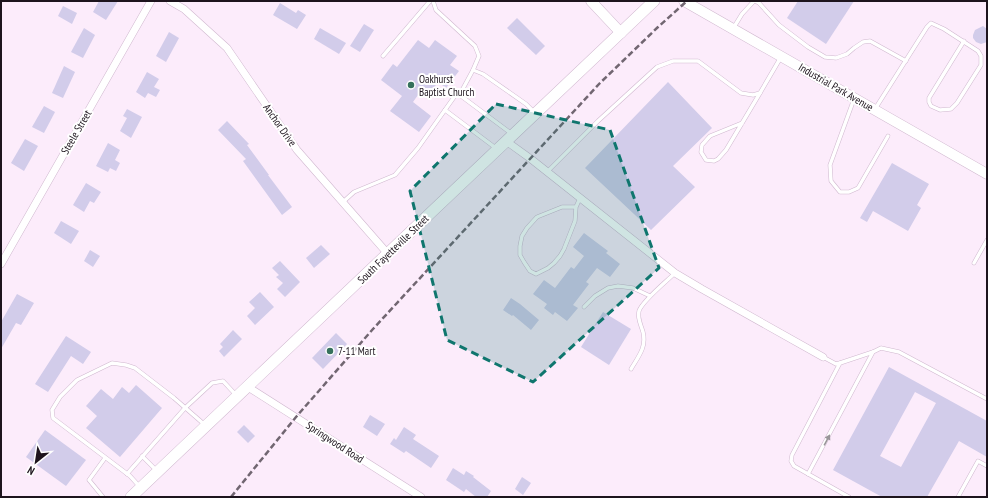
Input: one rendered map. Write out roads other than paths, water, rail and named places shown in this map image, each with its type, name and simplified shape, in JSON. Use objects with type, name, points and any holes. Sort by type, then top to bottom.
[{"type":"main road","name":"South Fayetteville Street","points":[[131,497],[654,1]]},
{"type":"street","name":"Steele Street","points":[[1,264],[151,1]]},
{"type":"street","name":"Anchor Drive","points":[[170,1],[184,9],[227,48],[297,150],[388,254]]},
{"type":"street","points":[[591,1],[621,33]]},
{"type":"street","name":"Industrial Park Avenue","points":[[684,1],[987,173]]},
{"type":"street","points":[[510,138],[547,172],[675,273],[823,357]]},
{"type":"street","name":"Springwood Road","points":[[248,386],[421,497]]},
{"type":"lane","points":[[343,202],[354,192],[395,175],[418,148],[457,93],[460,94],[479,56],[475,46],[436,10],[431,1],[383,56]]},
{"type":"lane","points":[[733,29],[742,14],[754,1],[759,2],[779,25],[808,47],[825,57],[836,58],[847,54],[863,42],[870,41],[906,61]]},
{"type":"lane","points":[[875,110],[931,23],[964,41],[978,51],[981,56],[981,65],[957,103],[951,109],[940,110],[931,106],[929,98],[964,41]]},
{"type":"lane","points":[[742,123],[710,136],[702,145],[701,152],[706,160],[714,161],[718,159],[726,150],[760,93],[781,56]]},
{"type":"lane","points":[[547,172],[598,121],[657,67],[673,61],[698,61],[741,93],[753,95],[760,93]]},
{"type":"lane","points":[[473,70],[484,74],[526,104],[535,114]]},
{"type":"lane","points":[[460,94],[510,138]]},
{"type":"lane","points":[[854,98],[830,165],[831,181],[840,192],[849,192],[858,188],[888,136]]},
{"type":"lane","points":[[445,110],[497,150]]},
{"type":"lane","points":[[576,207],[562,207],[537,217],[526,228],[522,236],[520,255],[530,271],[536,274],[542,272],[554,263],[560,256],[575,221],[576,207],[580,198]]},
{"type":"lane","points":[[974,263],[987,240]]},
{"type":"lane","points":[[631,369],[642,350],[644,343],[638,312],[641,305],[675,273]]},
{"type":"lane","points":[[584,307],[594,296],[608,288],[618,286],[633,288],[650,296]]},
{"type":"lane","points":[[823,357],[836,364],[840,364],[881,348],[899,352],[987,399]]},
{"type":"lane","points":[[808,474],[873,352]]},
{"type":"lane","points":[[141,488],[127,474],[53,418],[52,410],[60,397],[77,380],[112,364],[126,365],[135,368],[174,398],[206,426]]},
{"type":"lane","points":[[840,364],[792,455],[791,461],[794,466],[849,497]]},
{"type":"lane","points":[[127,474],[185,408],[212,383],[223,381],[238,396]]},
{"type":"lane","points":[[142,456],[158,472]]},
{"type":"lane","points":[[103,497],[89,480],[105,458]]},
{"type":"lane","points":[[958,497],[978,461],[987,466]]},
{"type":"railway","points":[[231,497],[296,417],[373,329],[600,83],[687,1]]},
{"type":"place","name":"Oakhurst Baptist Church","points":[[411,85]]},
{"type":"place","name":"7-11 Mart","points":[[330,351]]}]
